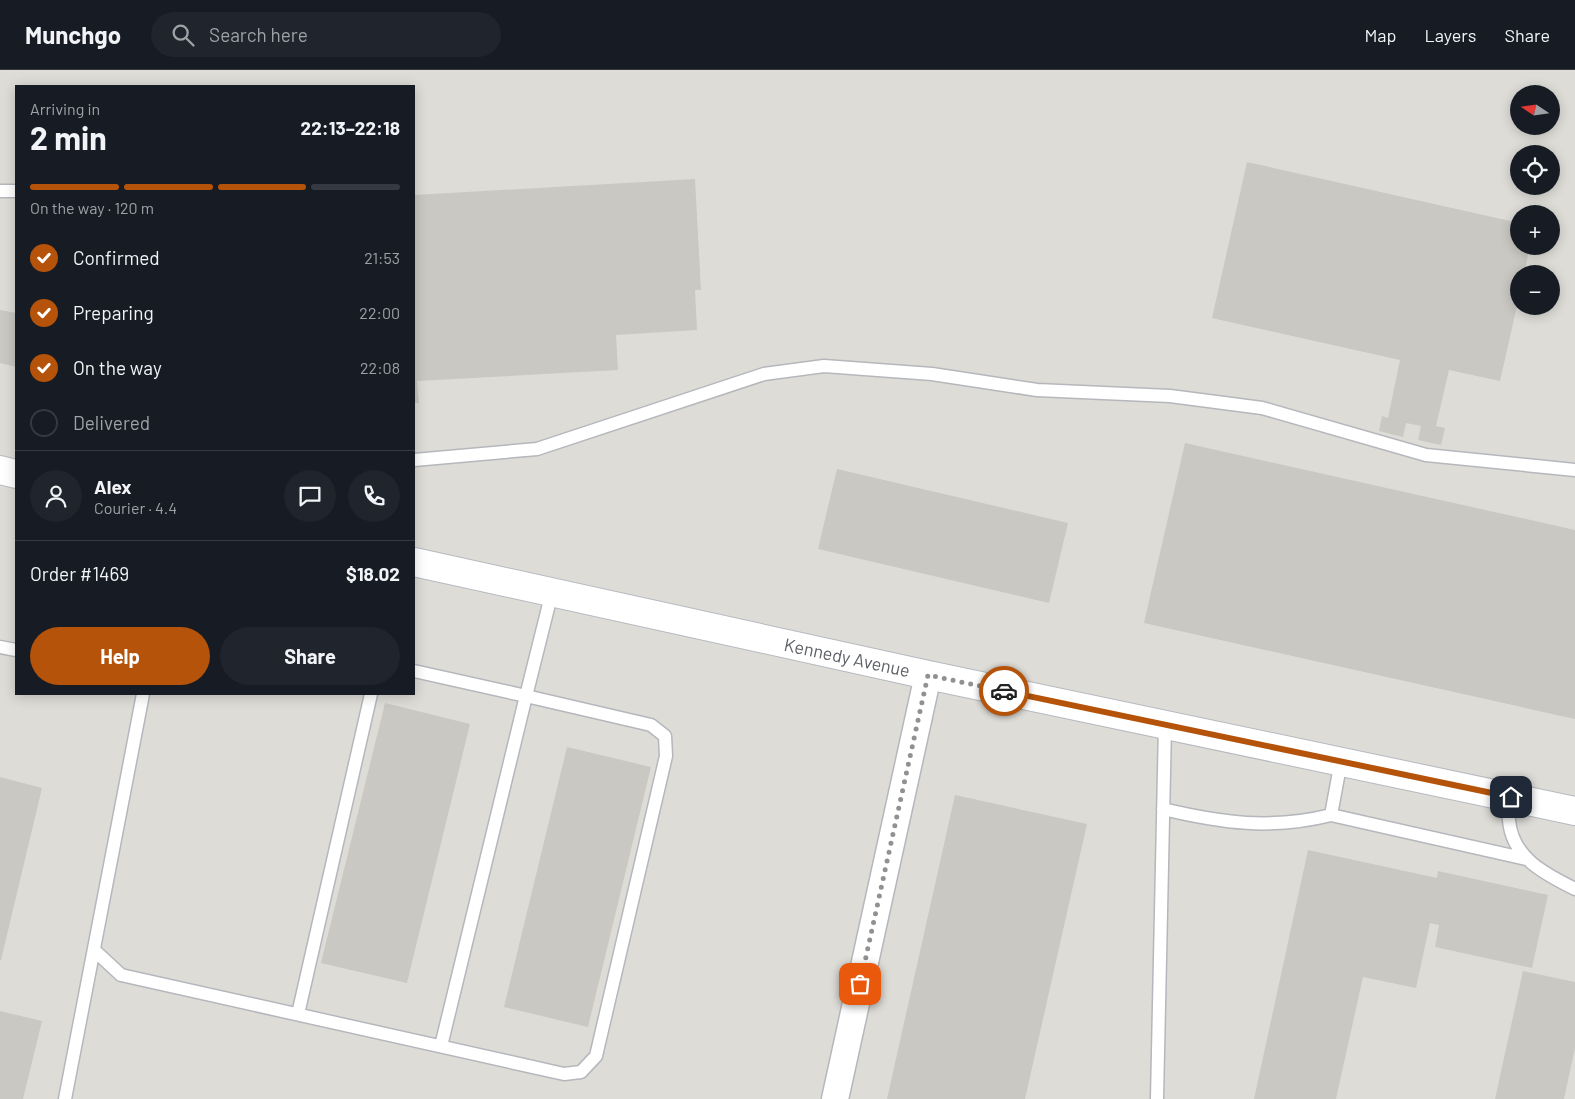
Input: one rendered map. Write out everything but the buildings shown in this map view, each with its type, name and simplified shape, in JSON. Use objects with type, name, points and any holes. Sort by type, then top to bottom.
[{"type":"street","points":[[0,470],[15,474]]},
{"type":"street","name":"Kennedy Avenue","points":[[415,562],[928,675],[1575,811]]},
{"type":"street","points":[[835,1099],[928,675]]},
{"type":"lane","points":[[0,191],[15,191]]},
{"type":"lane","points":[[415,460],[537,449],[764,374],[824,366],[932,374],[1037,390],[1170,396],[1262,408],[1426,455],[1575,470]]},
{"type":"lane","points":[[441,1046],[552,592]]},
{"type":"lane","points":[[0,647],[15,650]]},
{"type":"lane","points":[[94,950],[121,975],[564,1074],[581,1072],[596,1056],[666,756],[665,736],[651,725],[415,671]]},
{"type":"lane","points":[[65,1099],[143,695]]},
{"type":"lane","points":[[298,1014],[371,695]]},
{"type":"lane","points":[[1157,1099],[1165,725]]},
{"type":"lane","points":[[1331,815],[1341,761]]},
{"type":"lane","points":[[1511,797],[1509,820],[1514,841],[1526,859],[1544,874],[1575,889]]},
{"type":"lane","points":[[1163,809],[1205,819],[1255,824],[1304,822],[1331,815],[1526,859]]},
{"type":"shaded area","points":[[0,70],[1575,70],[1575,1099],[0,1099]]},
{"type":"way so far","points":[[860,984],[928,675],[1004,691]]},
{"type":"route","points":[[1004,691],[1511,797]]}]
